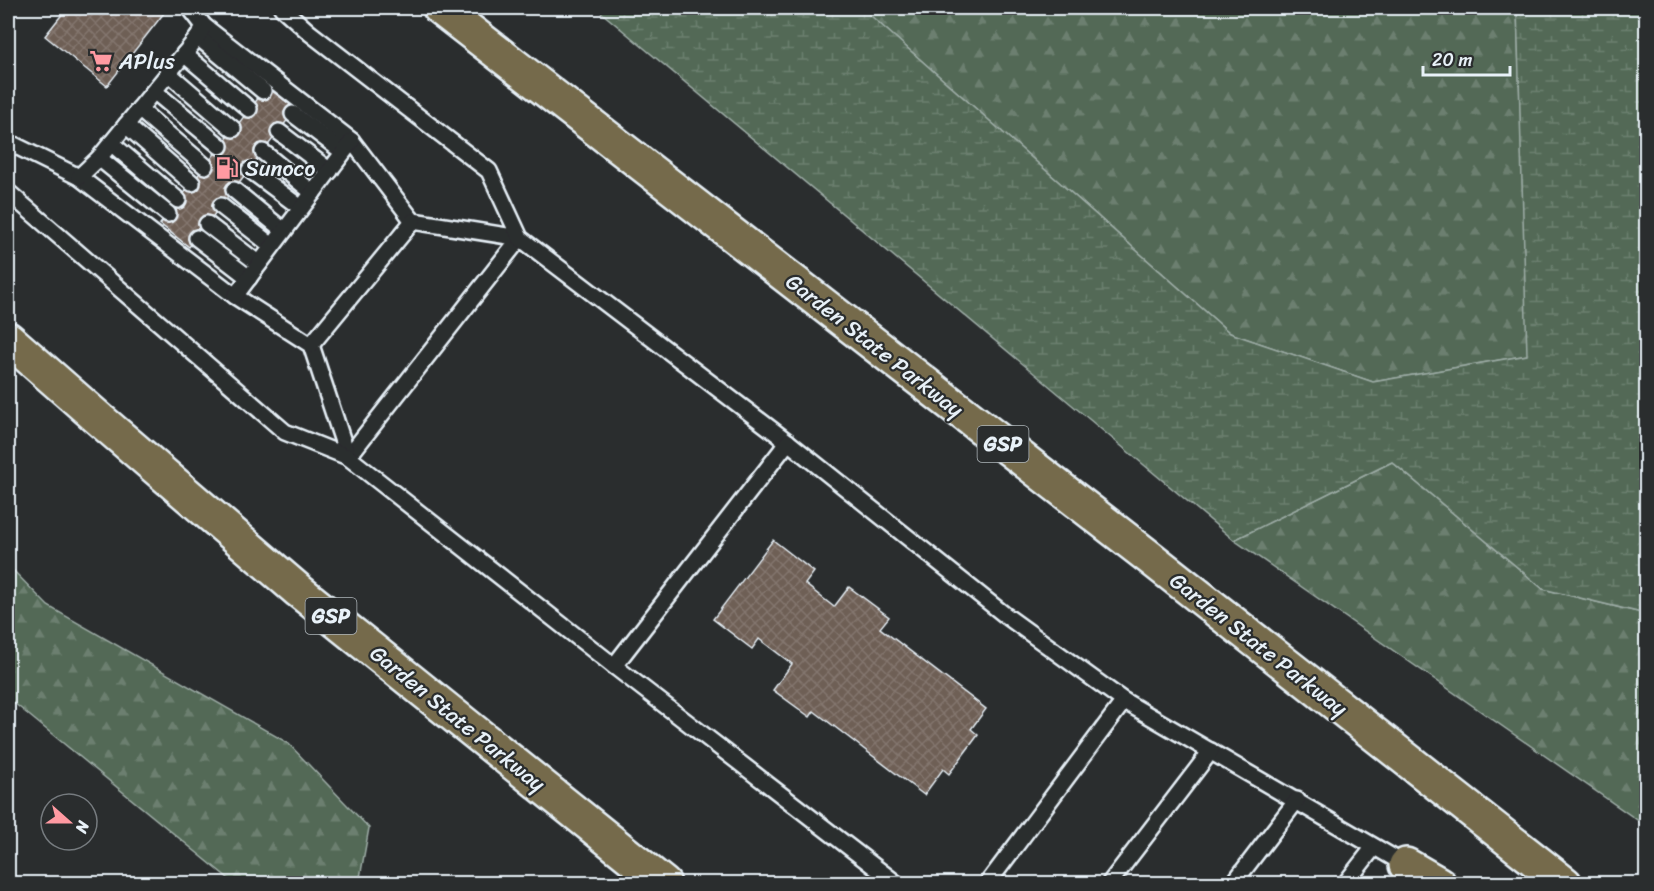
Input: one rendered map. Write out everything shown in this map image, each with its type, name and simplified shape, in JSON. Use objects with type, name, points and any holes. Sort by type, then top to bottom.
[{"type":"highway","name":"Garden State Parkway","points":[[440,8],[1149,557],[1564,884]]},
{"type":"highway","name":"Garden State Parkway","points":[[8,339],[299,591],[664,884]]},
{"type":"highway","points":[[1406,865],[1439,884]]},
{"type":"lane","points":[[190,8],[201,32],[263,91]]},
{"type":"lane","points":[[282,8],[310,33],[489,171],[520,238],[788,442],[1005,615],[1124,701],[1406,865]]},
{"type":"lane","points":[[79,177],[99,158],[201,32]]},
{"type":"lane","points":[[201,32],[347,147],[412,221],[520,238]]},
{"type":"lane","points":[[184,54],[249,109]]},
{"type":"lane","points":[[168,73],[233,129]]},
{"type":"lane","points":[[154,91],[220,146]]},
{"type":"lane","points":[[139,109],[205,166]]},
{"type":"lane","points":[[293,114],[347,147]]},
{"type":"lane","points":[[126,125],[192,183]]},
{"type":"lane","points":[[279,132],[330,171]]},
{"type":"lane","points":[[8,142],[79,177],[235,296],[310,345],[348,457]]},
{"type":"lane","points":[[111,143],[178,200]]},
{"type":"lane","points":[[235,296],[347,147]]},
{"type":"lane","points":[[263,152],[313,193]]},
{"type":"lane","points":[[99,158],[168,214]]},
{"type":"lane","points":[[250,170],[301,208]]},
{"type":"lane","points":[[234,190],[284,231]]},
{"type":"lane","points":[[8,192],[285,432],[348,457],[897,884]]},
{"type":"lane","points":[[221,206],[272,246]]},
{"type":"lane","points":[[310,345],[412,221]]},
{"type":"lane","points":[[207,224],[259,264]]},
{"type":"lane","points":[[197,238],[249,278]]},
{"type":"lane","points":[[348,457],[520,238]]},
{"type":"lane","points":[[614,666],[788,442]]},
{"type":"lane","points":[[987,884],[1124,701]]},
{"type":"lane","points":[[1108,884],[1211,751]]},
{"type":"lane","points":[[1233,884],[1297,800]]},
{"type":"lane","points":[[1345,884],[1374,847]]},
{"type":"green space","points":[[596,8],[862,8],[1230,333],[1373,382],[1527,355],[1517,8],[1646,8],[1646,614],[1543,589],[1392,462],[1234,540]]},
{"type":"green space","points":[[862,8],[1517,8],[1528,355],[1373,382],[1230,333]]},
{"type":"green space","points":[[1392,462],[1543,589],[1646,614],[1646,826],[1234,540]]},
{"type":"green space","points":[[8,565],[48,606],[288,743],[369,828],[359,883],[234,883],[8,698]]},
{"type":"building","name":"APlus","points":[[67,8],[156,8],[164,13],[107,86],[45,36]]},
{"type":"building","name":"Sunoco","points":[[267,87],[296,109],[189,247],[160,224]]},
{"type":"building","points":[[773,540],[814,572],[805,584],[834,607],[849,587],[889,617],[880,628],[986,709],[971,729],[978,735],[949,774],[943,769],[924,795],[814,711],[810,717],[773,690],[792,664],[759,639],[752,649],[713,619]]},
{"type":"place","name":"APlus","points":[[101,61]]},
{"type":"place","name":"Sunoco","points":[[227,168]]}]
